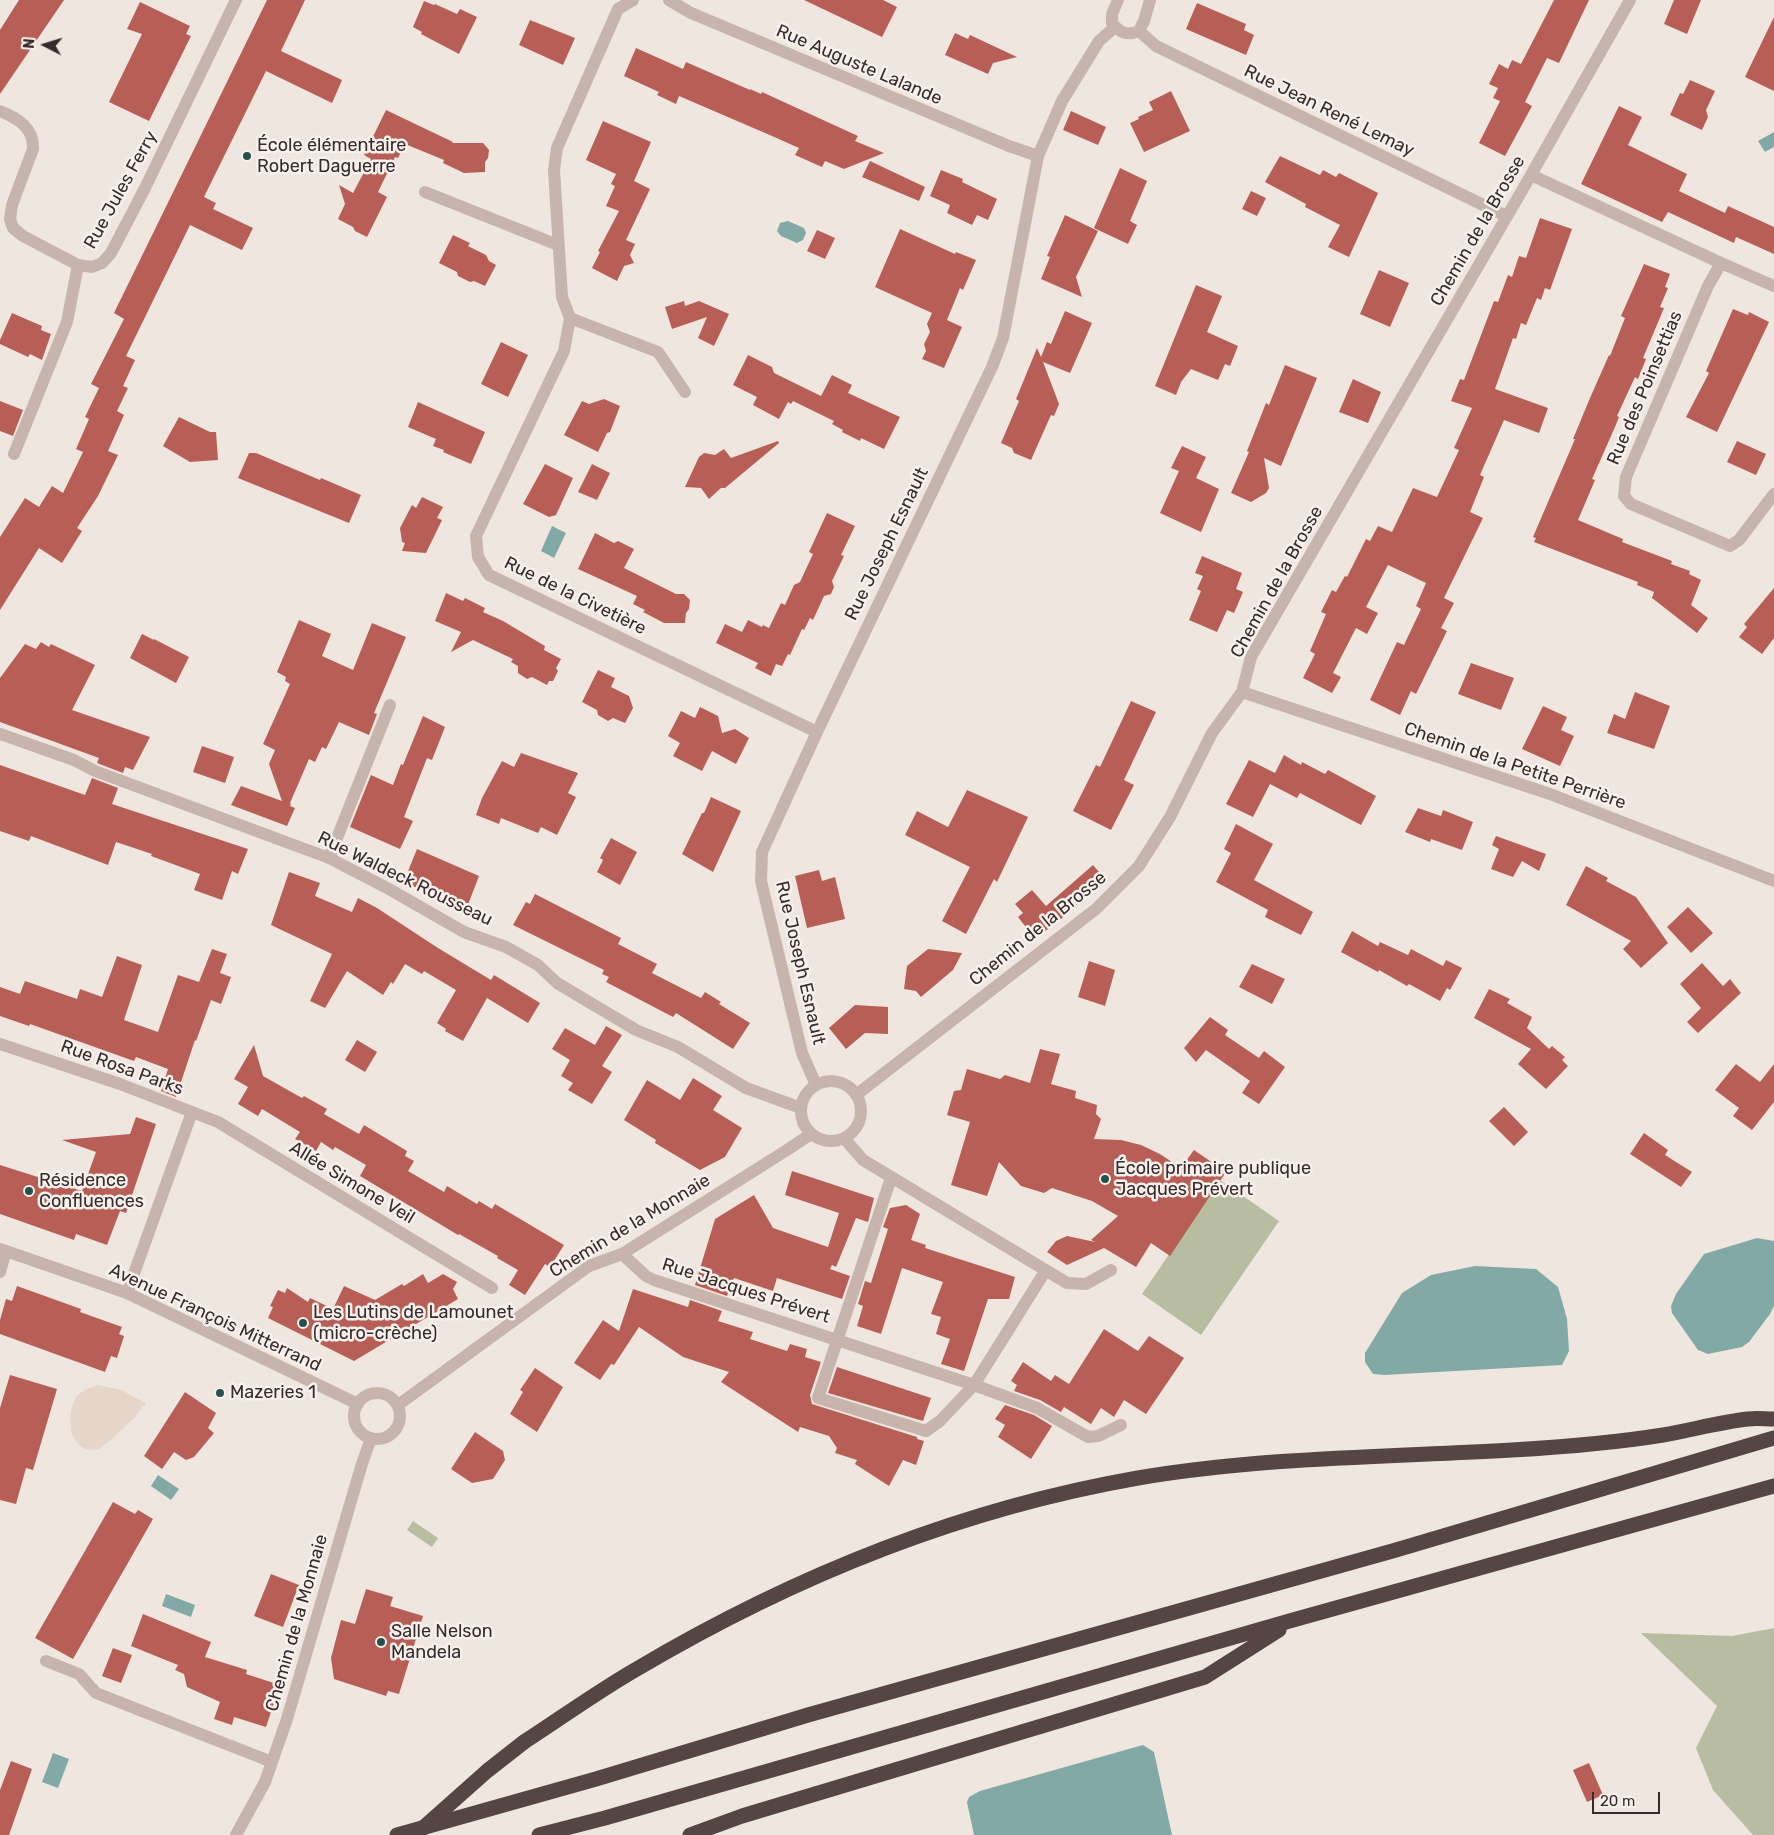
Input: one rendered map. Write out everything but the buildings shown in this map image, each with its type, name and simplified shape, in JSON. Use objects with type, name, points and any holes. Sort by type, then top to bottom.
[{"type":"highway","points":[[415,1835],[487,1771],[524,1742],[634,1671],[779,1593],[858,1558],[945,1526],[1028,1502],[1138,1478],[1249,1464],[1513,1450],[1604,1442],[1661,1435],[1750,1418],[1774,1419]]},
{"type":"highway","points":[[397,1835],[596,1779],[808,1715],[1386,1552],[1774,1438]]},
{"type":"highway","points":[[539,1835],[605,1818],[1293,1620],[1774,1486]]},
{"type":"highway","points":[[690,1835],[742,1816],[1205,1677],[1293,1620]]},
{"type":"street","name":"Rue Jules Ferry","points":[[0,111],[18,118],[34,140],[33,149],[12,205],[10,219],[13,228],[23,236],[78,265],[92,267],[102,263],[111,253],[145,188],[236,0]]},
{"type":"street","name":"Rue Auguste Lalande","points":[[669,0],[700,17],[1009,146],[1038,156]]},
{"type":"street","points":[[1118,0],[1112,14],[1112,22],[1121,32],[1131,34],[1139,31],[1150,0]]},
{"type":"street","name":"Chemin de la Brosse","points":[[856,1094],[1096,909],[1139,866],[1170,817],[1212,733],[1242,692],[1251,658],[1531,175],[1630,0]]},
{"type":"street","name":"Rue de la Civetière","points":[[627,1],[618,9],[557,148],[554,170],[562,298],[570,318],[564,351],[476,536],[478,557],[489,575],[817,732]]},
{"type":"street","name":"Rue Joseph Esnault","points":[[816,1085],[802,1053],[761,881],[762,852],[817,732],[992,367],[1002,338],[1038,156],[1062,101],[1099,41],[1115,27]]},
{"type":"street","name":"Rue Jean René Lemay","points":[[1139,31],[1156,46],[1506,216]]},
{"type":"street","points":[[1531,175],[1774,286]]},
{"type":"street","points":[[425,192],[558,245]]},
{"type":"street","name":"Rue des Poinsettias","points":[[1721,263],[1708,286],[1626,477],[1624,496],[1631,504],[1730,546],[1739,540],[1774,494]]},
{"type":"street","points":[[14,454],[68,322],[78,265]]},
{"type":"street","points":[[570,318],[658,352],[686,392]]},
{"type":"street","name":"Chemin de la Petite Perrière","points":[[1242,692],[1550,794],[1774,881]]},
{"type":"street","points":[[329,858],[390,705]]},
{"type":"street","name":"Rue Waldeck Rousseau","points":[[0,734],[74,760],[95,771],[329,858],[389,889],[464,932],[506,946],[538,965],[557,983],[636,1030],[678,1047],[746,1088],[801,1108]]},
{"type":"street","name":"Rue Rosa Parks","points":[[0,1044],[120,1084],[192,1112],[128,1293]]},
{"type":"street","points":[[833,1081],[842,1083],[856,1094],[861,1114],[859,1124],[853,1132],[836,1141],[818,1139],[810,1134],[801,1117],[801,1108],[803,1099],[816,1085],[833,1081]]},
{"type":"street","name":"Allée Simone Veil","points":[[192,1112],[218,1122],[492,1288]]},
{"type":"street","name":"Chemin de la Monnaie","points":[[398,1405],[589,1266],[622,1254],[782,1154],[810,1134]]},
{"type":"street","points":[[844,1138],[863,1160],[1067,1283],[1086,1284],[1111,1270]]},
{"type":"street","name":"Rue Jacques Prévert","points":[[891,1178],[818,1398],[926,1431],[940,1421],[974,1384],[1046,1270]]},
{"type":"street","points":[[0,1272],[3,1250]]},
{"type":"street","name":"Avenue François Mitterrand","points":[[3,1250],[128,1293],[358,1404]]},
{"type":"street","name":"Rue Jacques Prévert","points":[[622,1254],[646,1276],[654,1280],[974,1384],[1037,1408],[1088,1437],[1098,1436],[1121,1425]]},
{"type":"street","points":[[381,1393],[388,1396],[398,1405],[400,1420],[393,1433],[379,1439],[371,1438],[365,1436],[356,1425],[355,1411],[358,1404],[367,1395],[381,1393]]},
{"type":"street","name":"Chemin de la Monnaie","points":[[236,1835],[265,1782],[272,1762],[313,1633],[371,1438]]},
{"type":"street","points":[[46,1662],[79,1674],[96,1693],[272,1762]]},
{"type":"green space","points":[[1220,1180],[1279,1221],[1201,1335],[1142,1294]]},
{"type":"green space","points":[[413,1521],[438,1538],[432,1547],[407,1530]]},
{"type":"green space","points":[[1774,1628],[1774,1835],[1753,1835],[1713,1790],[1696,1748],[1717,1706],[1641,1633],[1732,1636]]},
{"type":"shaded area","points":[[98,1385],[121,1390],[146,1403],[136,1416],[112,1439],[99,1449],[87,1450],[79,1445],[72,1435],[70,1418],[72,1406],[77,1395]]},
{"type":"water","points":[[1774,132],[1774,147],[1765,152],[1758,141]]},
{"type":"water","points":[[788,221],[804,228],[806,233],[803,240],[797,243],[781,236],[777,231],[780,223]]},
{"type":"water","points":[[552,526],[566,533],[554,558],[541,551]]},
{"type":"water","points":[[1757,1238],[1774,1241],[1774,1306],[1770,1314],[1749,1342],[1742,1347],[1708,1354],[1698,1350],[1672,1313],[1671,1306],[1676,1294],[1704,1254]]},
{"type":"water","points":[[1475,1266],[1536,1269],[1558,1287],[1567,1319],[1569,1351],[1562,1365],[1384,1375],[1373,1374],[1365,1362],[1365,1353],[1402,1293],[1431,1275]]},
{"type":"water","points":[[158,1475],[179,1489],[171,1500],[151,1486]]},
{"type":"water","points":[[166,1594],[195,1605],[191,1617],[162,1606]]},
{"type":"water","points":[[1143,1745],[1154,1752],[1172,1835],[974,1835],[967,1802],[969,1797],[980,1791]]},
{"type":"water","points":[[53,1753],[69,1759],[58,1788],[42,1782]]},
{"type":"place","name":"École élémentaire Robert Daguerre","points":[[247,156]]},
{"type":"place","name":"École primaire publique Jacques Prévert","points":[[1105,1179]]},
{"type":"place","name":"Résidence Confluences","points":[[29,1191]]},
{"type":"place","name":"Les Lutins de Lamounet (micro-crèche)","points":[[303,1323]]},
{"type":"place","name":"Mazeries 1","points":[[220,1393]]},
{"type":"place","name":"Salle Nelson Mandela","points":[[381,1642]]}]
